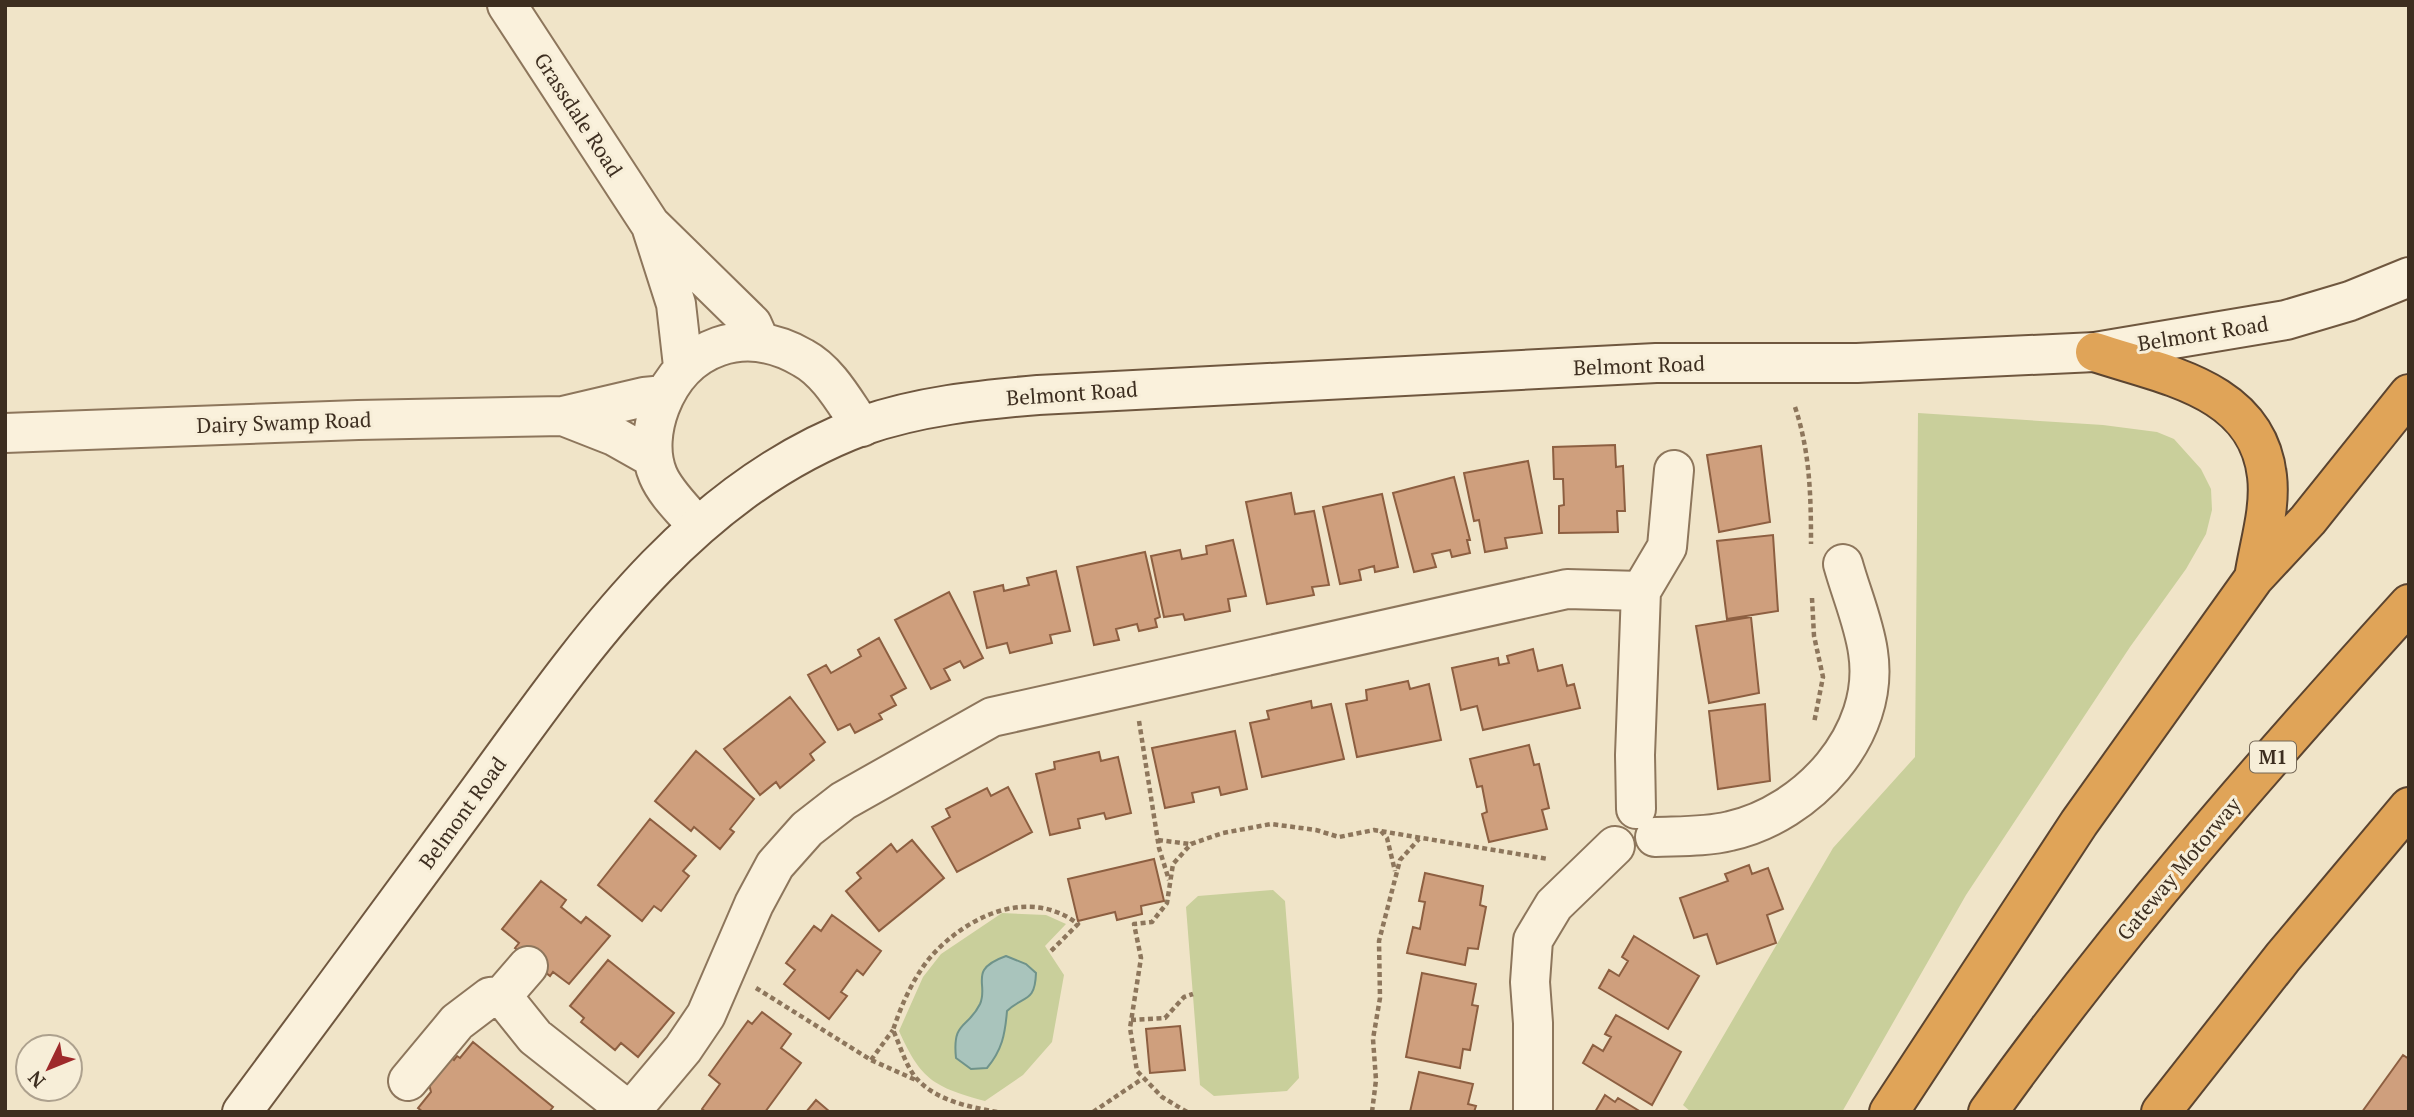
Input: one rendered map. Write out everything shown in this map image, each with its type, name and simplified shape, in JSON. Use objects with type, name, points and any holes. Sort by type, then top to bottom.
[{"type":"highway","points":[[2095,352],[2182,378],[2210,391],[2233,410],[2250,433],[2263,457],[2267,478],[2267,507],[2254,578]]},
{"type":"highway","points":[[1889,1112],[2079,823],[2254,578],[2308,520],[2409,394]]},
{"type":"highway","name":"Gateway Motorway","points":[[1988,1112],[2141,912],[2311,712],[2409,604]]},
{"type":"highway","points":[[2161,1112],[2283,957],[2409,807]]},
{"type":"street","name":"Grassdale Road","points":[[507,5],[650,224],[752,324],[760,342]]},
{"type":"street","name":"Grassdale Road","points":[[650,224],[676,304],[674,381]]},
{"type":"street","name":"Belmont Road","points":[[242,1112],[578,657],[651,571],[697,526],[766,476],[862,426],[967,401],[1038,395],[1656,363],[1857,363],[2095,352],[2286,320],[2350,301],[2409,277]]},
{"type":"street","points":[[697,526],[668,492],[658,475],[653,458],[652,436],[674,381],[718,347],[760,342],[786,348],[806,359],[822,373],[862,426]]},
{"type":"street","name":"Dairy Swamp Road","points":[[5,433],[563,416],[645,397],[674,381]]},
{"type":"street","name":"Dairy Swamp Road","points":[[563,416],[614,436],[653,458]]},
{"type":"street","points":[[1533,1112],[1531,948],[1539,926],[1582,875],[1615,846],[1626,854],[1640,853],[1648,849],[1635,755],[1641,591],[1667,547],[1674,470]]},
{"type":"street","points":[[1646,822],[1730,831],[1761,820],[1816,786],[1837,762],[1868,693],[1868,652],[1843,564]]},
{"type":"street","points":[[502,996],[536,1037],[630,1112],[698,1026],[775,865],[807,829],[844,801],[992,717],[1567,589],[1641,591]]},
{"type":"street","points":[[408,1081],[457,1022],[490,997],[502,996],[528,966]]},
{"type":"path","points":[[1133,685],[1158,840],[1170,880]]},
{"type":"path","points":[[1158,840],[1191,844],[1223,833],[1271,824],[1316,830],[1339,837],[1380,831],[1544,857],[1582,875]]},
{"type":"path","points":[[1380,831],[1391,849],[1395,876]]},
{"type":"path","points":[[1372,1112],[1376,1080],[1373,1039],[1380,998],[1379,941],[1400,860],[1419,839]]},
{"type":"path","points":[[1187,1112],[1162,1097],[1137,1071],[1131,1020],[1140,980],[1141,958],[1134,924],[1152,922],[1167,904],[1173,864],[1191,844]]},
{"type":"path","points":[[872,1060],[893,1031],[901,1007],[937,950],[999,910],[1027,905],[1049,908],[1078,924],[1051,951]]},
{"type":"path","points":[[726,968],[872,1060],[922,1083]]},
{"type":"path","points":[[1131,1020],[1165,1018],[1184,997],[1193,994]]},
{"type":"path","points":[[893,1031],[916,1078],[922,1083],[937,1094],[969,1107],[997,1112]]},
{"type":"path","points":[[1093,1112],[1142,1079]]},
{"type":"green space","points":[[1918,413],[2103,425],[2157,432],[2174,439],[2201,469],[2211,489],[2212,510],[2206,534],[2186,569],[2130,647],[1966,895],[1842,1112],[1691,1112],[1683,1105],[1833,848],[1915,757]]},
{"type":"green space","points":[[1273,890],[1285,901],[1299,1078],[1287,1091],[1214,1096],[1200,1085],[1186,907],[1198,896]]},
{"type":"green space","points":[[1002,913],[1046,915],[1066,924],[1045,946],[1064,975],[1052,1042],[1023,1075],[985,1101],[953,1091],[931,1079],[915,1061],[899,1031],[923,977],[941,954]]},
{"type":"water","points":[[1006,956],[1026,964],[1036,973],[1033,990],[1027,998],[1007,1011],[1002,1042],[987,1068],[971,1069],[956,1058],[956,1037],[980,1004],[983,972],[994,961]]},
{"type":"building","points":[[1615,445],[1616,467],[1623,466],[1625,511],[1617,511],[1618,532],[1559,533],[1559,506],[1564,505],[1563,479],[1554,479],[1553,447]]},
{"type":"building","points":[[1761,446],[1770,522],[1719,532],[1707,455]]},
{"type":"building","points":[[1528,461],[1542,533],[1505,538],[1507,548],[1485,552],[1479,520],[1474,521],[1464,473]]},
{"type":"building","points":[[1454,477],[1470,540],[1467,540],[1470,553],[1452,557],[1450,550],[1432,554],[1436,567],[1414,572],[1393,493]]},
{"type":"building","points":[[1291,493],[1295,514],[1314,511],[1329,585],[1312,587],[1314,595],[1267,604],[1246,502]]},
{"type":"building","points":[[1382,494],[1398,567],[1375,572],[1374,566],[1359,570],[1361,580],[1340,584],[1323,507]]},
{"type":"building","points":[[1773,535],[1778,611],[1727,619],[1717,541]]},
{"type":"building","points":[[1233,540],[1246,596],[1228,599],[1230,611],[1185,620],[1183,614],[1164,617],[1151,556],[1180,550],[1182,559],[1207,554],[1206,546]]},
{"type":"building","points":[[1145,552],[1160,617],[1155,619],[1157,627],[1139,631],[1137,624],[1116,629],[1119,640],[1094,645],[1077,567]]},
{"type":"building","points":[[1056,571],[1070,631],[1050,635],[1052,643],[1010,653],[1007,643],[987,648],[974,592],[1003,585],[1004,591],[1029,585],[1027,578]]},
{"type":"building","points":[[949,592],[983,658],[964,668],[960,661],[944,669],[950,680],[931,689],[895,620]]},
{"type":"building","points":[[1751,617],[1759,693],[1709,703],[1696,626]]},
{"type":"building","points":[[879,638],[906,688],[891,696],[896,705],[879,714],[882,719],[855,733],[850,724],[838,730],[808,675],[826,665],[831,673],[861,656],[858,650]]},
{"type":"building","points":[[1533,649],[1538,671],[1562,665],[1567,686],[1574,684],[1580,708],[1483,730],[1477,706],[1461,710],[1452,668],[1498,658],[1499,665],[1509,663],[1507,656]]},
{"type":"building","points":[[1408,681],[1410,689],[1429,684],[1441,740],[1357,757],[1346,704],[1367,700],[1366,690]]},
{"type":"building","points":[[790,697],[825,742],[810,754],[814,760],[780,788],[776,782],[760,795],[724,749]]},
{"type":"building","points":[[1311,701],[1312,708],[1331,704],[1344,759],[1262,777],[1250,723],[1269,719],[1267,711]]},
{"type":"building","points":[[1765,704],[1770,781],[1718,789],[1709,711]]},
{"type":"building","points":[[1235,731],[1247,789],[1221,795],[1219,787],[1192,793],[1194,802],[1165,808],[1152,748]]},
{"type":"building","points":[[1529,745],[1534,765],[1539,764],[1549,808],[1542,810],[1547,829],[1489,842],[1482,814],[1487,812],[1482,786],[1477,787],[1470,759]]},
{"type":"building","points":[[696,751],[754,799],[730,829],[734,832],[720,849],[694,827],[691,831],[655,801]]},
{"type":"building","points":[[1099,752],[1101,761],[1118,757],[1131,813],[1106,819],[1104,813],[1078,819],[1080,828],[1050,835],[1036,774],[1055,769],[1054,762]]},
{"type":"building","points":[[1008,787],[1032,832],[957,872],[932,827],[950,817],[946,809],[987,788],[991,796]]},
{"type":"building","points":[[650,819],[696,856],[683,871],[689,876],[661,911],[654,906],[642,921],[598,885]]},
{"type":"building","points":[[912,840],[944,878],[879,931],[846,891],[861,878],[857,873],[891,844],[897,852]]},
{"type":"building","points":[[1154,859],[1164,901],[1141,906],[1142,914],[1117,920],[1115,912],[1078,921],[1068,879]]},
{"type":"building","points":[[1749,865],[1752,874],[1768,868],[1783,909],[1767,915],[1776,943],[1717,964],[1707,934],[1694,938],[1680,898],[1728,881],[1725,874]]},
{"type":"building","points":[[1425,873],[1483,886],[1480,905],[1486,907],[1478,949],[1468,948],[1465,965],[1407,953],[1413,927],[1420,929],[1425,902],[1419,901]]},
{"type":"building","points":[[541,881],[566,900],[561,907],[581,923],[586,917],[610,936],[569,984],[553,972],[550,976],[515,948],[519,943],[502,929]]},
{"type":"building","points":[[832,915],[881,951],[863,975],[857,970],[841,992],[847,996],[829,1019],[784,984],[795,970],[786,963],[814,926],[821,931]]},
{"type":"building","points":[[1634,936],[1699,976],[1668,1029],[1599,988],[1609,970],[1619,976],[1628,961],[1622,957]]},
{"type":"building","points":[[608,960],[674,1013],[638,1057],[621,1043],[615,1050],[581,1022],[584,1018],[570,1006]]},
{"type":"building","points":[[1422,973],[1476,984],[1472,1005],[1478,1006],[1470,1050],[1463,1049],[1460,1068],[1406,1057]]},
{"type":"building","points":[[762,1012],[791,1034],[781,1048],[801,1063],[765,1112],[706,1112],[702,1109],[720,1084],[709,1075],[748,1021],[752,1024]]},
{"type":"building","points":[[1616,1015],[1681,1052],[1652,1105],[1583,1063],[1593,1045],[1603,1051],[1611,1037],[1605,1034]]},
{"type":"building","points":[[1180,1026],[1185,1070],[1150,1073],[1146,1029]]},
{"type":"building","points":[[473,1042],[553,1107],[549,1112],[423,1112],[418,1108],[431,1092],[429,1084],[450,1057],[454,1060],[457,1056],[460,1058]]},
{"type":"building","points":[[2403,1055],[2409,1059],[2409,1112],[2362,1112]]},
{"type":"building","points":[[1419,1072],[1473,1084],[1468,1104],[1476,1106],[1474,1112],[1410,1112]]},
{"type":"building","points":[[1605,1095],[1615,1102],[1618,1098],[1641,1112],[1595,1112]]},
{"type":"building","points":[[816,1100],[830,1112],[806,1112]]}]
